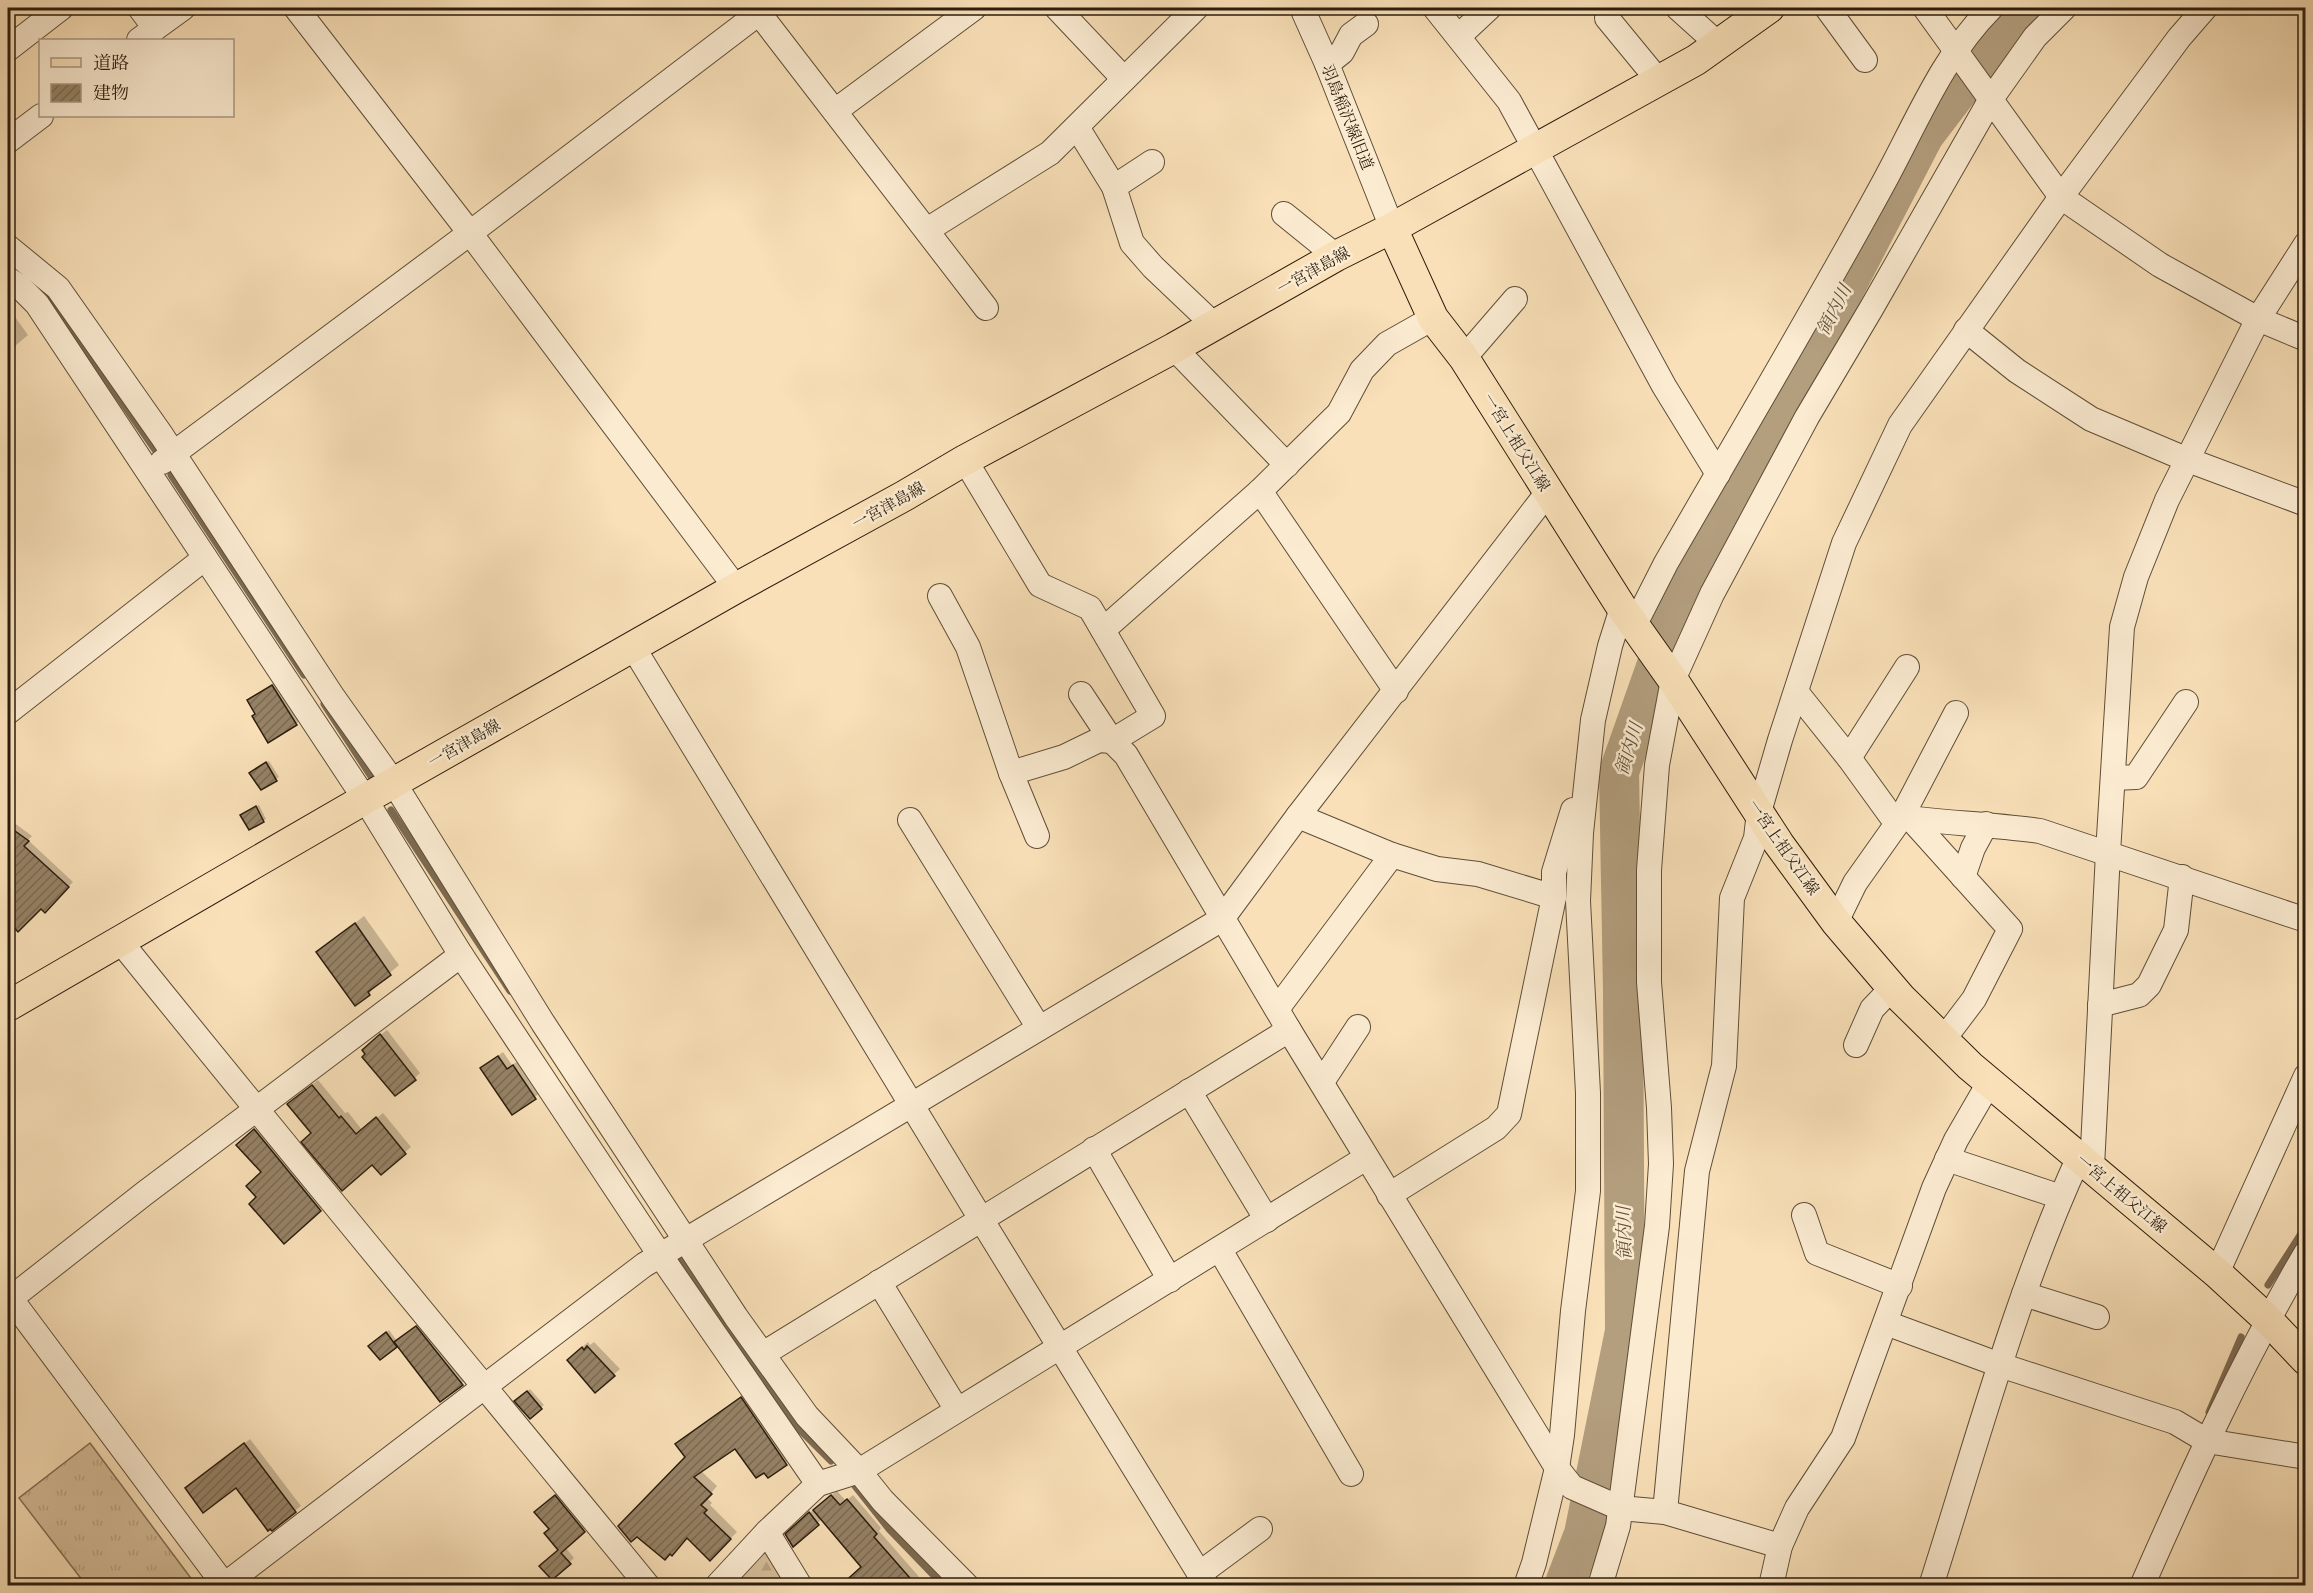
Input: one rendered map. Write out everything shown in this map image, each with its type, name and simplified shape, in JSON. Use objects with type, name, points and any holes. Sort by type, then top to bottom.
[{"type":"main road","name":"一宮津島線","points":[[8,1006],[736,588],[1696,60],[1769,8]]},
{"type":"main road","name":"一宮上祖父江線","points":[[1392,228],[1433,318],[1464,358],[1548,492],[1779,844],[1836,922],[1892,988],[1989,1083],[2217,1273],[2267,1318],[2306,1360]]},
{"type":"street","points":[[11,40],[61,8]]},
{"type":"street","points":[[140,8],[147,34],[183,8]]},
{"type":"street","points":[[296,8],[470,233],[736,588]]},
{"type":"street","points":[[835,111],[974,8]]},
{"type":"street","points":[[1057,8],[1124,79]]},
{"type":"street","points":[[927,230],[1050,153],[1196,8]]},
{"type":"street","name":"羽島稲沢線旧道","points":[[1302,8],[1327,64],[1392,228]]},
{"type":"street","points":[[1435,8],[1509,101],[1664,386],[1718,474]]},
{"type":"street","points":[[1459,36],[1489,8]]},
{"type":"street","points":[[1678,8],[1718,44]]},
{"type":"street","points":[[1827,8],[1865,60]]},
{"type":"street","points":[[1925,8],[2061,197],[2160,265],[2258,319],[2306,339]]},
{"type":"street","points":[[1526,1586],[1564,1477],[1562,1435],[1573,1311],[1588,1191],[1588,1093],[1578,901],[1581,833],[1593,720],[1610,646],[1632,620],[1718,474],[1878,193],[1939,78],[1991,8]]},
{"type":"street","points":[[1600,1586],[1618,1526],[1618,1507],[1657,1226],[1661,1164],[1649,982],[1649,870],[1657,765],[1671,677],[1712,594],[1807,417],[1871,309],[1989,96],[2035,37],[2064,8]]},
{"type":"street","points":[[1665,1512],[1697,1172],[1724,1066],[1732,898],[1756,838],[1759,812],[1822,610],[1849,532],[1900,425],[2061,197],[2179,38],[2205,8]]},
{"type":"street","points":[[149,472],[470,233],[757,10],[986,308]]},
{"type":"street","points":[[1607,18],[1658,80]]},
{"type":"street","points":[[1327,64],[1342,52],[1352,26]]},
{"type":"street","points":[[8,141],[40,117]]},
{"type":"street","points":[[1077,127],[1114,187],[1132,243],[1153,267],[1214,325]]},
{"type":"street","points":[[1114,187],[1152,162]]},
{"type":"street","points":[[1284,214],[1336,256]]},
{"type":"street","points":[[1931,1586],[2024,1294],[2061,1197],[2086,1162],[2100,1005],[2122,627],[2136,577],[2167,500],[2258,319],[2306,244]]},
{"type":"street","points":[[8,247],[58,288],[173,453],[333,697],[394,783],[543,1023],[736,1317],[807,1416],[860,1471],[883,1501],[967,1586]]},
{"type":"street","points":[[8,279],[19,286],[37,304],[365,799],[462,955],[660,1255],[818,1484]]},
{"type":"street","points":[[1464,358],[1515,299]]},
{"type":"street","points":[[1103,630],[1260,491],[1339,413],[1362,370],[1387,344],[1433,318]]},
{"type":"street","points":[[1966,330],[2017,371],[2091,419],[2187,460],[2306,504]]},
{"type":"street","points":[[1174,348],[1287,465]]},
{"type":"street","points":[[965,460],[1040,585],[1090,608],[1153,716],[1112,741],[1099,740],[1064,757],[1011,773]]},
{"type":"street","points":[[1260,491],[1396,691]]},
{"type":"street","points":[[462,955],[9,1297],[224,1585],[485,1385],[660,1255],[1222,919],[1298,816],[1548,492]]},
{"type":"street","points":[[8,712],[205,558]]},
{"type":"street","points":[[940,596],[968,647],[1011,773],[1037,836]]},
{"type":"street","points":[[633,647],[1203,1580],[1260,1529]]},
{"type":"street","points":[[1849,758],[1907,668]]},
{"type":"street","points":[[1797,693],[1849,758],[1891,816],[2040,831],[2306,920]]},
{"type":"street","points":[[1082,694],[1112,741],[1126,755],[1366,1158],[1564,1477],[1618,1507],[1665,1512],[1780,1546]]},
{"type":"street","points":[[2113,778],[2136,777],[2186,702]]},
{"type":"street","points":[[1836,922],[1856,883],[1906,819],[1956,713]]},
{"type":"street","points":[[1389,1195],[1496,1128],[1509,1114],[1554,897],[1554,872],[1590,753]]},
{"type":"street","points":[[1298,816],[1392,855],[1437,869],[1478,874],[1554,897]]},
{"type":"street","points":[[1906,819],[2010,929],[1974,999],[1943,1040]]},
{"type":"street","points":[[910,820],[1039,1028]]},
{"type":"street","points":[[1963,877],[1973,849],[1986,824]]},
{"type":"street","points":[[1277,1009],[1392,855]]},
{"type":"street","points":[[2100,1005],[2139,995],[2149,985],[2176,930],[2182,877]]},
{"type":"street","points":[[120,941],[256,1110],[485,1385],[648,1586]]},
{"type":"street","points":[[1856,1045],[1872,1009],[1892,988]]},
{"type":"street","points":[[1322,1082],[1359,1027]]},
{"type":"street","points":[[763,1354],[1289,1030]]},
{"type":"street","points":[[2217,1273],[2306,1076]]},
{"type":"street","points":[[1774,1585],[1780,1546],[1797,1508],[1842,1438],[1900,1286],[1934,1188],[1947,1159],[1989,1083]]},
{"type":"street","points":[[1189,1091],[1268,1220]]},
{"type":"street","points":[[1094,1149],[1170,1280]]},
{"type":"street","points":[[717,1586],[767,1532],[818,1484],[860,1471],[1366,1158]]},
{"type":"street","points":[[1947,1159],[2061,1197]]},
{"type":"street","points":[[1804,1215],[1817,1253],[1900,1286]]},
{"type":"street","points":[[1220,1250],[1351,1474]]},
{"type":"street","points":[[2142,1586],[2207,1441],[2267,1318],[2306,1253]]},
{"type":"street","points":[[879,1282],[957,1410]]},
{"type":"street","points":[[2024,1294],[2097,1317]]},
{"type":"street","points":[[1886,1323],[2000,1365],[2175,1422],[2207,1441],[2306,1457]]},
{"type":"street","points":[[767,1532],[800,1586]]},
{"type":"green space","points":[[90,1443],[196,1585],[86,1585],[19,1498]]},
{"type":"green space","points":[[761,1544],[793,1585],[735,1585],[732,1580]]},
{"type":"building","points":[[272,685],[297,725],[268,743],[252,716],[255,714],[247,700]]},
{"type":"building","points":[[266,762],[277,781],[261,790],[249,773]]},
{"type":"building","points":[[256,806],[264,822],[249,830],[240,815]]},
{"type":"building","points":[[8,826],[29,841],[24,846],[69,887],[45,913],[41,909],[18,932],[8,921]]},
{"type":"building","points":[[355,923],[391,975],[368,992],[370,995],[355,1006],[316,952]]},
{"type":"building","points":[[380,1034],[416,1080],[395,1096],[362,1057],[365,1054],[362,1050]]},
{"type":"building","points":[[498,1056],[507,1069],[513,1065],[536,1099],[512,1115],[480,1068]]},
{"type":"building","points":[[312,1085],[339,1118],[341,1116],[356,1134],[376,1117],[406,1154],[381,1175],[372,1165],[342,1191],[301,1142],[311,1133],[287,1104]]},
{"type":"building","points":[[254,1129],[321,1211],[284,1244],[249,1204],[256,1197],[246,1186],[261,1172],[236,1145]]},
{"type":"building","points":[[416,1326],[463,1385],[440,1402],[394,1342]]},
{"type":"building","points":[[386,1332],[397,1347],[380,1360],[368,1346]]},
{"type":"building","points":[[587,1346],[615,1376],[595,1393],[567,1360],[582,1347],[584,1350]]},
{"type":"building","points":[[527,1391],[542,1409],[530,1419],[514,1401]]},
{"type":"building","points":[[741,1397],[787,1465],[768,1478],[764,1473],[756,1478],[735,1449],[694,1477],[712,1494],[701,1505],[707,1510],[704,1513],[731,1539],[710,1561],[687,1538],[672,1556],[670,1554],[665,1560],[637,1537],[631,1542],[618,1526],[685,1457],[675,1444]]},
{"type":"building","points":[[244,1443],[296,1512],[272,1531],[270,1529],[268,1531],[236,1488],[203,1513],[185,1488]]},
{"type":"building","points":[[555,1495],[585,1532],[561,1553],[571,1564],[552,1580],[539,1566],[558,1550],[544,1533],[549,1529],[534,1512]]},
{"type":"building","points":[[831,1495],[840,1505],[847,1499],[877,1534],[874,1537],[917,1586],[840,1586],[861,1567],[813,1510]]},
{"type":"building","points":[[809,1512],[819,1525],[793,1547],[785,1534]]},
{"type":"waterway","name":"領内川","points":[[1564,1586],[1584,1534],[1625,1331],[1619,772],[1672,622],[1924,135],[1998,38],[2026,8]]},
{"type":"waterway","points":[[36,283],[50,299],[160,457]]},
{"type":"waterway","points":[[171,475],[304,675]]},
{"type":"waterway","points":[[324,704],[374,781]]},
{"type":"waterway","points":[[391,810],[510,991]]},
{"type":"waterway","points":[[2268,1285],[2306,1226]]},
{"type":"waterway","points":[[682,1259],[790,1420],[831,1461]]},
{"type":"waterway","points":[[2209,1412],[2241,1337]]},
{"type":"waterway","points":[[855,1486],[889,1529],[944,1586]]}]
